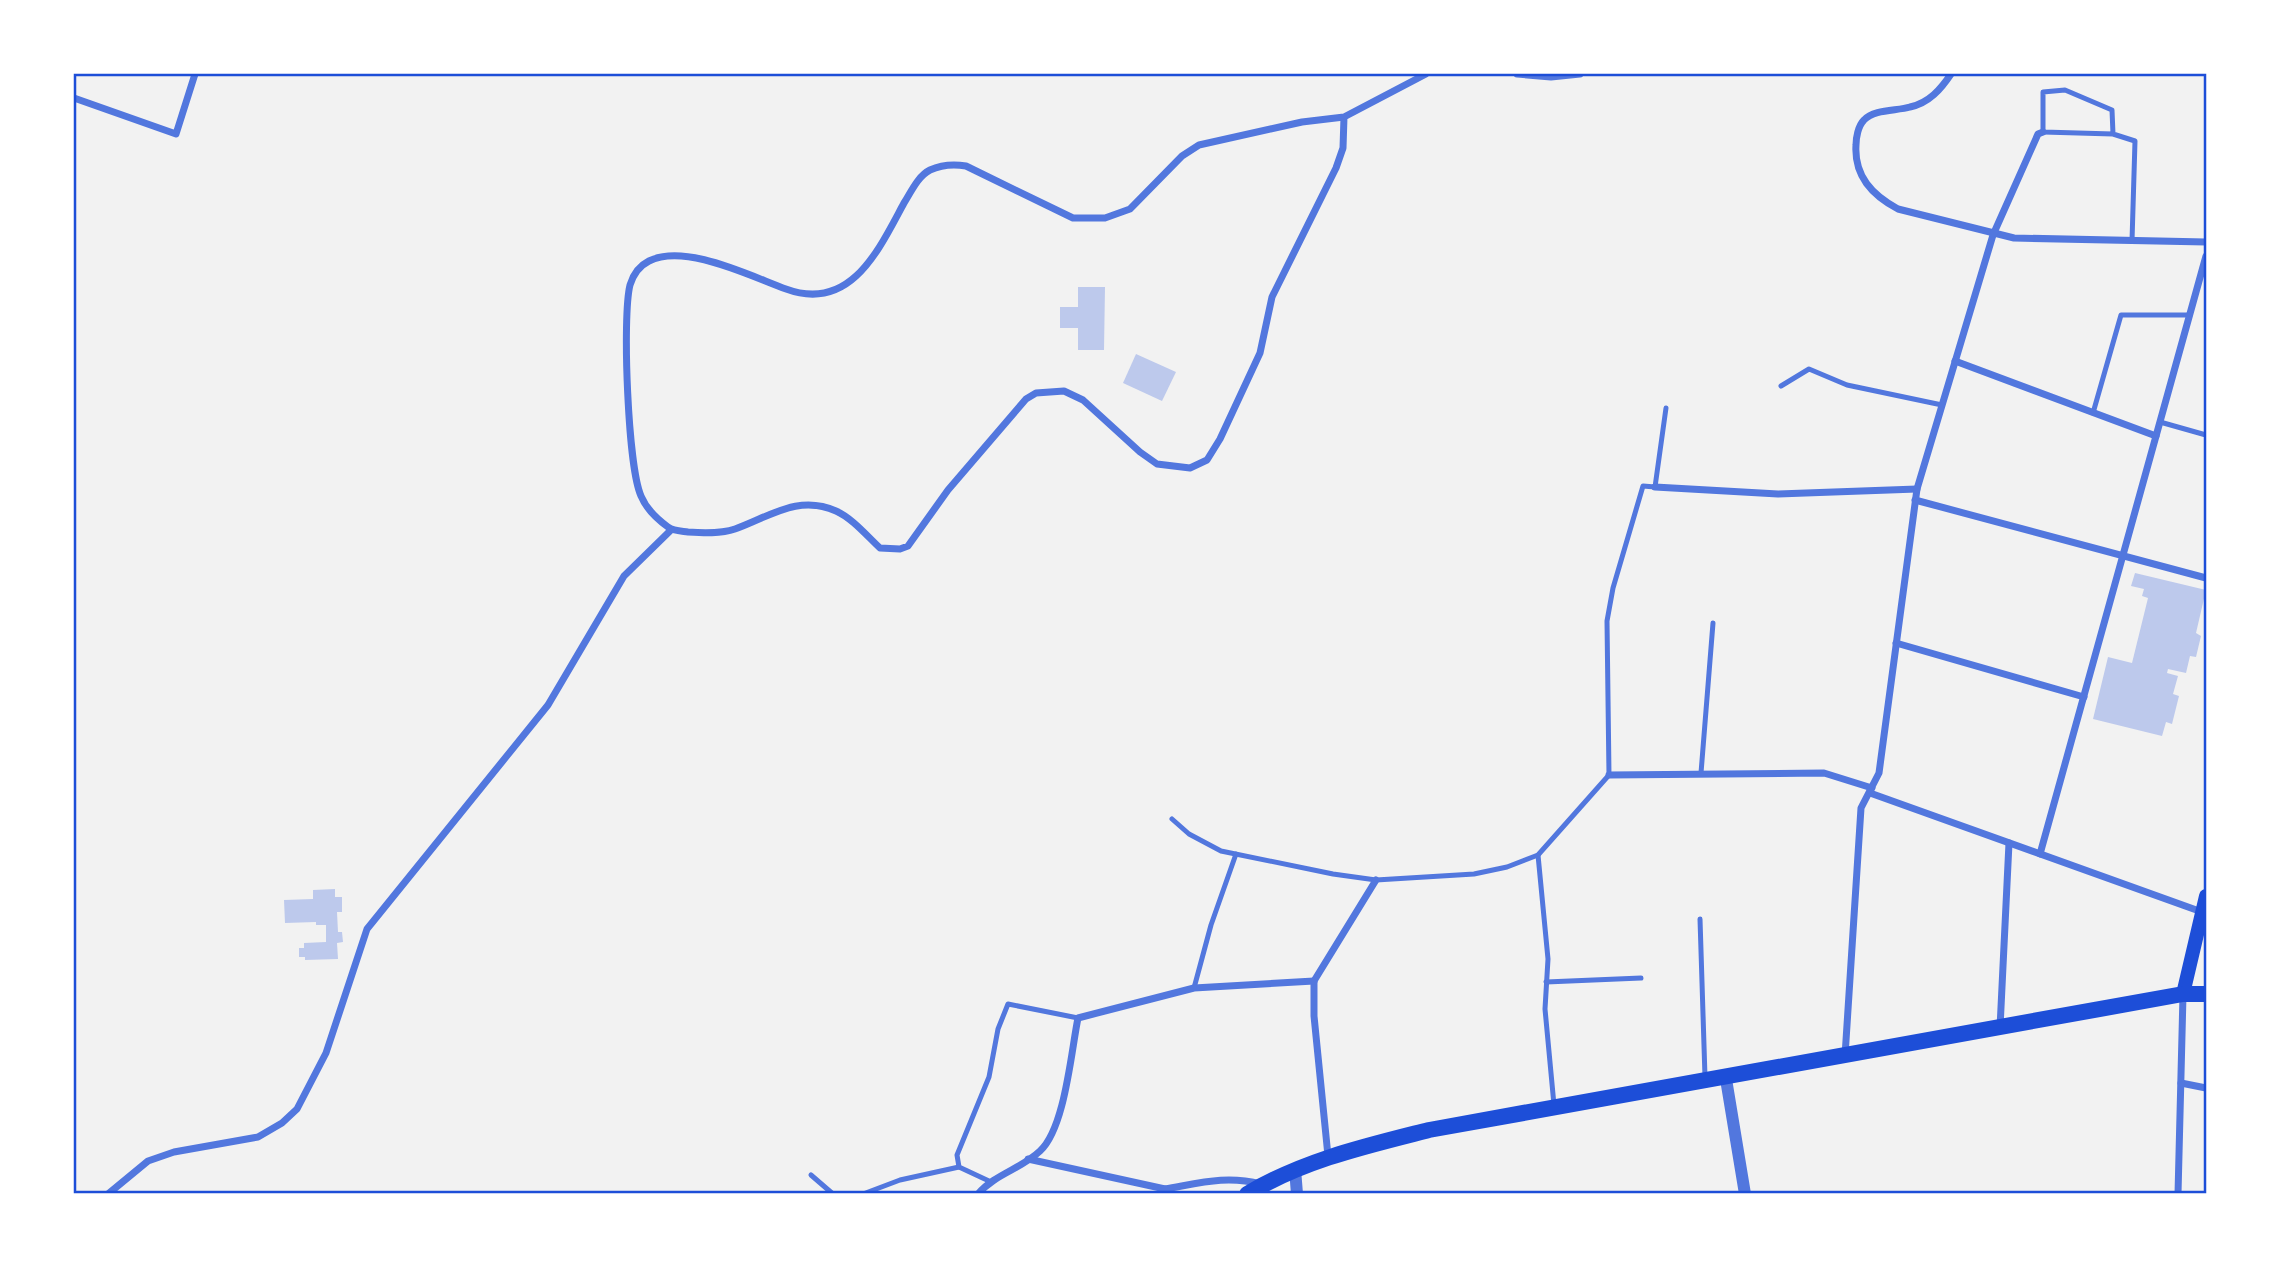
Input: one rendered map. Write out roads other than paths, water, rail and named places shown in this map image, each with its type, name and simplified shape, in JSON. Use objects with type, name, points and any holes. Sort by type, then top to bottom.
[{"type":"main road","points":[[2183,994],[2207,896]]},
{"type":"main road","points":[[1247,1194],[1262,1184],[1328,1156],[1429,1130],[1726,1079],[2183,994],[2207,994]]},
{"type":"street","points":[[74,98],[176,134],[195,74]]},
{"type":"street","points":[[1344,117],[1343,148],[1336,168],[1272,297],[1260,353],[1220,439],[1199,466],[1190,468],[1157,464],[1083,400],[1064,391],[1046,391],[1026,399],[948,490],[914,539],[900,549],[880,548],[836,511],[807,506],[781,507],[724,532],[671,530],[651,513],[640,496],[630,421],[628,297],[635,273],[645,263],[665,257],[702,259],[792,291],[805,294],[831,290],[850,281],[869,265],[913,188],[929,171],[955,164],[966,166],[1073,218],[1105,218],[1130,209],[1182,156],[1199,145],[1302,122],[1344,117],[1409,77],[1426,74]]},
{"type":"street","points":[[1517,74],[1551,77],[1580,74]]},
{"type":"street","points":[[1951,74],[1929,99],[1913,107],[1874,114],[1863,120],[1856,139],[1859,171],[1871,190],[1898,209],[1993,235],[2207,243]]},
{"type":"street","points":[[1845,1057],[1860,808],[1879,773],[1917,489],[1993,235],[2038,134],[2043,132]]},
{"type":"street","points":[[2040,854],[2207,256]]},
{"type":"street","points":[[1955,361],[2156,436]]},
{"type":"street","points":[[1655,487],[1778,494],[1917,489]]},
{"type":"street","points":[[1915,500],[2207,578]]},
{"type":"street","points":[[108,1194],[148,1161],[174,1152],[258,1137],[282,1123],[297,1108],[326,1053],[367,929],[548,705],[624,576],[671,530]]},
{"type":"street","points":[[1896,643],[2084,697]]},
{"type":"street","points":[[1609,775],[1824,773],[2202,912]]},
{"type":"street","points":[[2000,1028],[2009,843]]},
{"type":"street","points":[[1328,1156],[1314,1016],[1314,981],[1376,880]]},
{"type":"street","points":[[978,1194],[989,1181],[1039,1152],[1048,1141],[1056,1123],[1078,1018],[1194,988],[1314,981]]},
{"type":"street","points":[[2178,1194],[2183,994]]},
{"type":"street","points":[[1726,1079],[1745,1194]]},
{"type":"street","points":[[2180,1083],[2207,1088]]},
{"type":"street","points":[[1027,1159],[1163,1191],[1239,1178],[1262,1184]]},
{"type":"street","points":[[1295,1169],[1297,1194]]},
{"type":"lane","points":[[2113,134],[2112,110],[2065,90],[2043,92],[2043,132],[2113,134],[2135,141],[2132,241]]},
{"type":"lane","points":[[2093,413],[2121,315],[2190,315]]},
{"type":"lane","points":[[1781,386],[1809,369],[1847,385],[1942,405]]},
{"type":"lane","points":[[1172,820],[1189,834],[1221,851],[1376,880],[1474,873],[1507,867],[1538,855],[1609,775],[1607,621],[1613,588],[1643,486],[1655,487],[1666,408]]},
{"type":"lane","points":[[2160,422],[2207,435]]},
{"type":"lane","points":[[1701,773],[1713,623]]},
{"type":"lane","points":[[1194,988],[1211,925],[1236,854]]},
{"type":"lane","points":[[1538,855],[1548,959],[1545,1009],[1554,1108]]},
{"type":"lane","points":[[1700,919],[1705,1082]]},
{"type":"lane","points":[[1546,982],[1641,978]]},
{"type":"lane","points":[[959,1167],[959,1146],[989,1077],[998,1029],[1008,1004],[1078,1018]]},
{"type":"lane","points":[[863,1194],[900,1180],[959,1167],[989,1181]]},
{"type":"lane","points":[[811,1175],[833,1194]]}]
